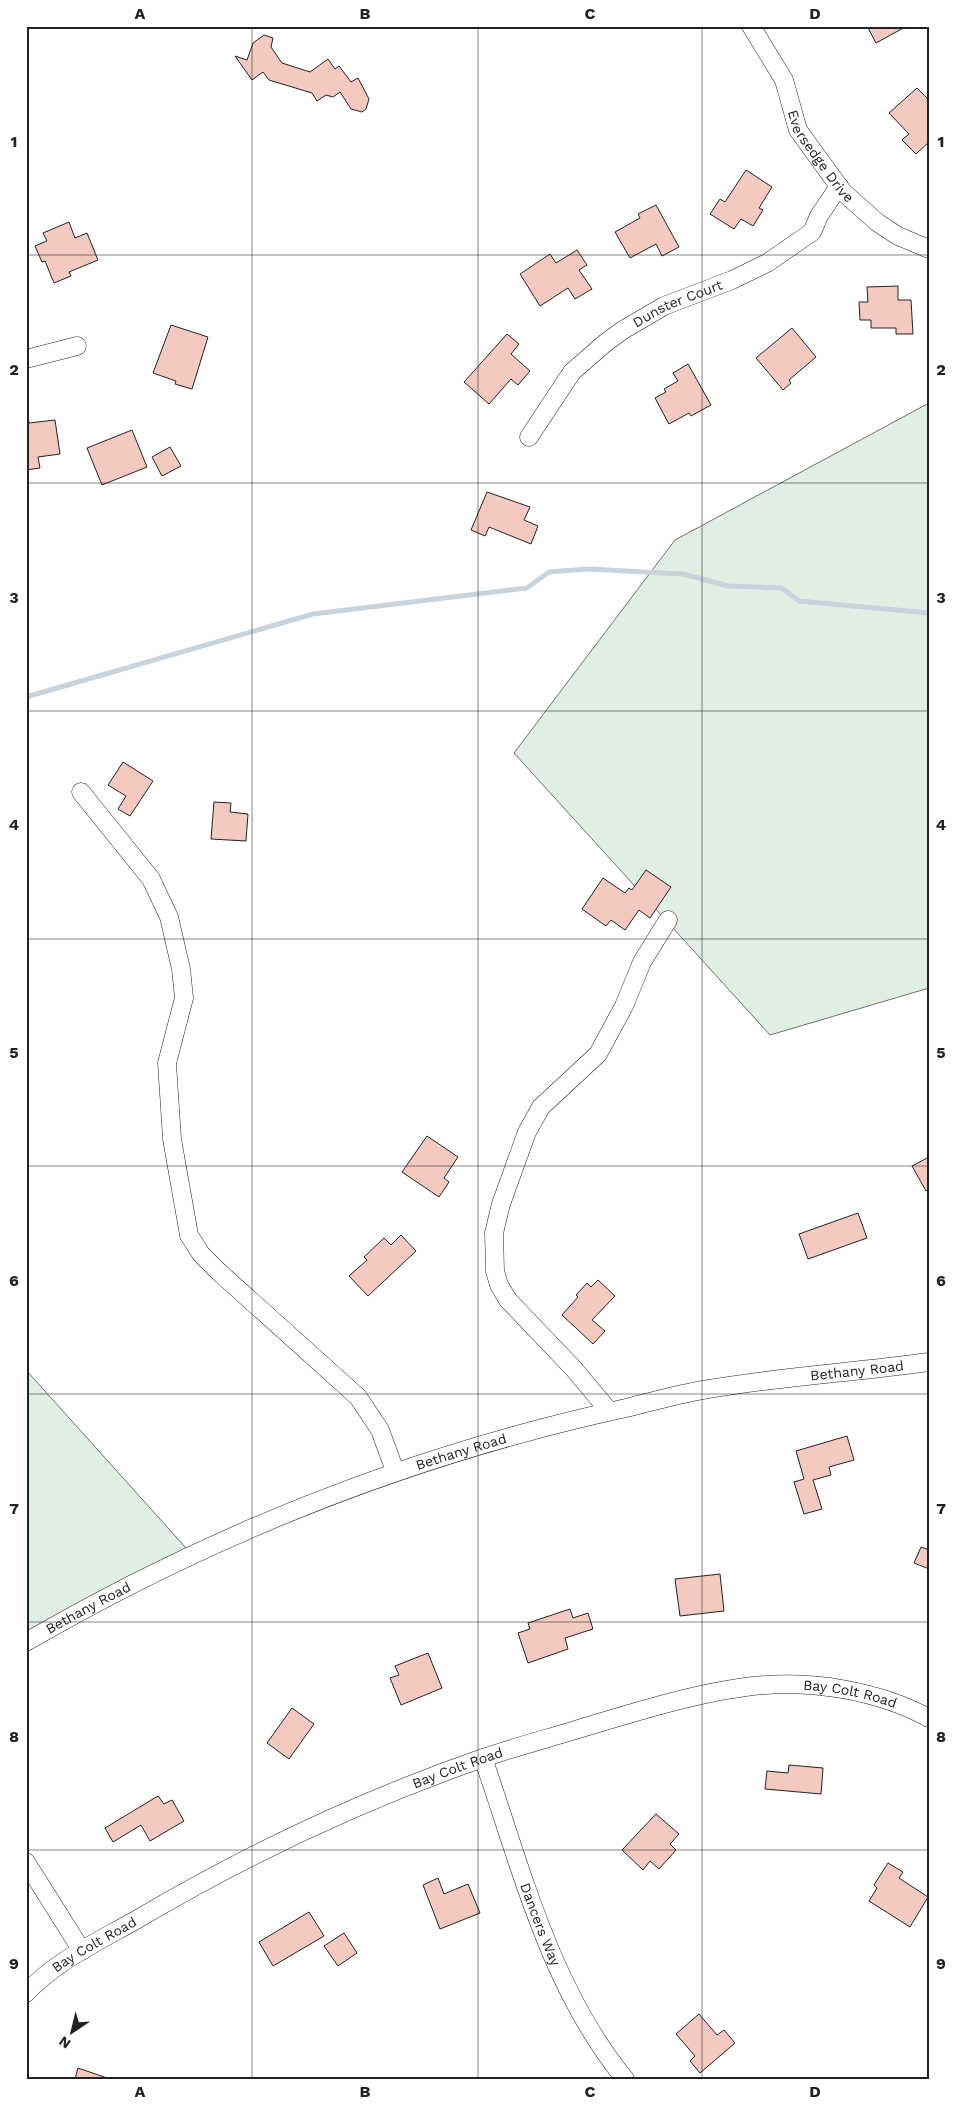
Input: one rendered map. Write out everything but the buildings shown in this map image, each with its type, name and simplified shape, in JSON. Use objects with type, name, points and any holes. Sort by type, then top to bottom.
[{"type":"street","name":"Eversedge Drive","points":[[751,26],[784,80],[798,130],[839,186],[859,209],[878,224],[898,236],[929,249]]},
{"type":"street","name":"Dunster Court","points":[[529,437],[572,372],[604,344],[623,330],[664,306],[732,280],[767,264],[812,232],[819,216],[839,186]]},
{"type":"street","points":[[26,359],[77,346]]},
{"type":"street","points":[[81,792],[152,879],[171,926],[181,969],[184,998],[167,1063],[169,1105],[177,1169],[189,1235],[201,1254],[219,1272],[358,1397],[380,1430],[395,1471]]},
{"type":"street","points":[[609,1411],[572,1368],[508,1300],[499,1285],[495,1271],[494,1233],[501,1204],[527,1132],[541,1107],[598,1054],[624,1006],[642,962],[668,920]]},
{"type":"street","name":"Bethany Road","points":[[26,1642],[86,1608],[218,1542],[293,1509],[395,1471],[517,1433],[714,1388],[929,1362]]},
{"type":"street","name":"Bay Colt Road","points":[[26,1993],[50,1971],[82,1951],[182,1892],[280,1842],[382,1797],[483,1758],[620,1716],[720,1692],[753,1686],[791,1684],[835,1688],[872,1696],[913,1710],[929,1718]]},
{"type":"street","name":"Dancers Way","points":[[483,1758],[547,1942],[575,2004],[595,2038],[625,2079]]},
{"type":"street","points":[[26,1862],[82,1951]]},
{"type":"green space","points":[[929,403],[929,988],[770,1035],[514,753],[675,540]]},
{"type":"green space","points":[[26,1370],[186,1548],[26,1635]]},
{"type":"waterway","points":[[26,697],[313,614],[527,588],[549,572],[589,569],[683,574],[728,586],[782,588],[799,601],[929,613]]}]
